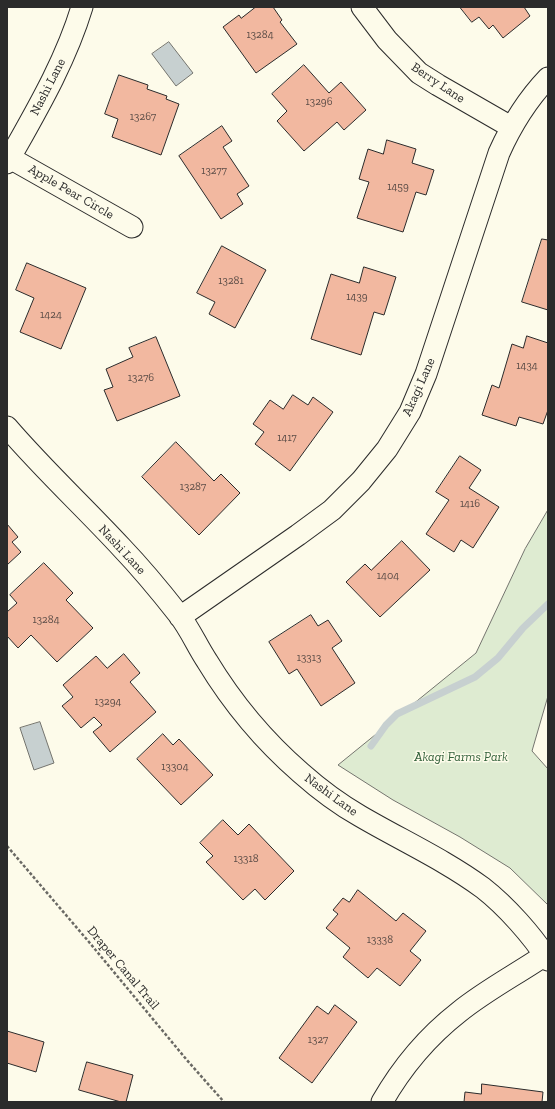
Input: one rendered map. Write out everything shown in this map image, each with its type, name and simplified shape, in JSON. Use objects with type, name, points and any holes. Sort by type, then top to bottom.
[{"type":"street","name":"Nashi Lane","points":[[8,160],[46,94],[59,68],[82,7]]},
{"type":"street","name":"Berry Lane","points":[[362,7],[387,40],[419,73],[511,127]]},
{"type":"street","name":"Akagi Lane","points":[[180,617],[332,510],[361,481],[387,449],[410,412],[426,374],[499,153],[511,127],[527,102],[548,78]]},
{"type":"street","name":"Apple Pear Circle","points":[[8,160],[132,227]]},
{"type":"street","name":"Nashi Lane","points":[[7,427],[122,548],[180,617],[207,662],[239,708],[269,744],[301,774],[330,797],[358,816],[444,863],[484,889],[503,906],[547,956],[460,1011],[434,1033],[411,1059],[390,1087],[382,1102]]},
{"type":"path","name":"Draper Canal Trail","points":[[7,846],[89,942],[181,1054],[224,1102]]},
{"type":"green space","name":"Akagi Farms Park","points":[[548,510],[548,696],[532,751],[548,769],[548,905],[510,868],[460,837],[393,800],[338,765],[476,653],[525,549]]},
{"type":"shaded area","points":[[169,42],[193,73],[176,86],[152,54]]},
{"type":"shaded area","points":[[40,722],[54,763],[34,770],[20,728]]},
{"type":"building","points":[[256,7],[273,7],[282,20],[280,22],[297,44],[256,73],[223,27],[239,15],[241,18]]},
{"type":"building","points":[[460,7],[524,7],[530,16],[503,38],[493,25],[489,29],[479,17],[472,22]]},
{"type":"building","points":[[304,65],[329,93],[341,82],[366,110],[344,130],[337,122],[304,151],[277,121],[287,111],[272,94]]},
{"type":"building","points":[[119,75],[148,85],[147,89],[167,96],[166,99],[179,104],[161,155],[112,137],[118,119],[105,114]]},
{"type":"building","points":[[222,126],[232,141],[223,147],[249,186],[237,194],[243,204],[221,219],[179,156]]},
{"type":"building","points":[[387,140],[416,149],[412,163],[434,170],[426,195],[416,192],[403,232],[357,218],[369,182],[359,179],[368,149],[383,154]]},
{"type":"building","points":[[542,239],[548,240],[548,310],[522,302]]},
{"type":"building","points":[[222,246],[266,270],[235,328],[209,314],[215,302],[197,293]]},
{"type":"building","points":[[27,263],[86,288],[61,349],[20,332],[34,298],[16,290]]},
{"type":"building","points":[[364,267],[396,277],[384,315],[374,312],[361,355],[311,339],[331,274],[359,283]]},
{"type":"building","points":[[527,336],[548,343],[548,410],[543,424],[519,417],[516,426],[482,415],[492,385],[499,388],[512,344],[523,348]]},
{"type":"building","points":[[156,337],[180,396],[117,421],[104,390],[113,387],[106,369],[133,357],[129,348]]},
{"type":"building","points":[[293,395],[308,405],[313,397],[333,412],[290,471],[255,444],[264,432],[253,424],[270,400],[283,409]]},
{"type":"building","points":[[176,442],[214,481],[221,474],[240,493],[199,535],[142,477]]},
{"type":"building","points":[[460,456],[481,470],[469,488],[499,507],[473,548],[461,540],[454,552],[426,534],[449,500],[436,492]]},
{"type":"building","points":[[7,524],[18,537],[12,542],[21,552],[7,565]]},
{"type":"building","points":[[402,541],[430,570],[380,617],[346,582],[365,564],[371,570]]},
{"type":"building","points":[[44,563],[73,593],[66,600],[93,628],[57,662],[31,635],[18,648],[7,636],[7,612],[17,603],[10,595]]},
{"type":"building","points":[[311,615],[318,626],[328,620],[342,641],[332,648],[355,683],[321,706],[297,669],[289,674],[269,642]]},
{"type":"building","points":[[124,654],[140,673],[130,682],[156,712],[110,752],[93,732],[102,725],[94,717],[81,728],[62,706],[73,697],[63,685],[96,656],[107,668]]},
{"type":"building","points":[[163,734],[173,745],[179,739],[213,775],[181,805],[137,759]]},
{"type":"building","points":[[223,820],[238,835],[249,824],[294,871],[265,900],[255,889],[243,900],[206,862],[213,856],[200,843]]},
{"type":"building","points":[[358,890],[396,921],[403,913],[426,931],[410,951],[421,960],[400,986],[377,968],[368,978],[343,957],[350,948],[326,928],[338,914],[333,910],[343,898],[349,902]]},
{"type":"building","points":[[335,1005],[357,1022],[312,1083],[279,1058],[317,1006],[328,1014]]},
{"type":"building","points":[[7,1031],[44,1042],[36,1072],[7,1063]]},
{"type":"building","points":[[87,1062],[133,1075],[126,1102],[121,1102],[79,1090]]},
{"type":"building","points":[[482,1084],[543,1092],[542,1102],[464,1102],[465,1092],[481,1094]]},
{"type":"waterway","points":[[371,746],[386,725],[397,714],[475,677],[498,658],[523,628],[548,604]]}]
